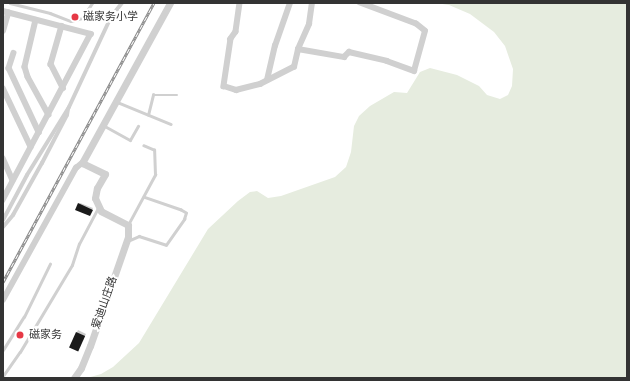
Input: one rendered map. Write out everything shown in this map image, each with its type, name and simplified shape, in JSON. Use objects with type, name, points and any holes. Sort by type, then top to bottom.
[{"type":"street","points":[[3,220],[31,168],[69,107],[111,17],[122,3]]},
{"type":"street","points":[[3,300],[76,168],[82,163],[170,3]]},
{"type":"street","points":[[240,3],[236,32],[231,39],[224,86],[236,90],[267,80],[294,67],[298,49],[308,24],[312,3]]},
{"type":"street","points":[[267,80],[275,46],[290,3]]},
{"type":"street","points":[[298,49],[344,57],[349,52],[387,62],[414,72],[425,31],[416,24],[360,3]]},
{"type":"street","points":[[3,31],[5,12],[92,34],[4,195]]},
{"type":"street","points":[[36,20],[26,67],[28,77],[49,115]]},
{"type":"street","points":[[62,26],[51,64],[63,88]]},
{"type":"street","points":[[14,53],[9,68],[39,132]]},
{"type":"street","points":[[3,88],[31,147]]},
{"type":"street","points":[[3,227],[13,215],[42,163],[67,115],[69,107]]},
{"type":"street","points":[[3,158],[13,180]]},
{"type":"street","points":[[82,163],[105,174],[97,188],[95,198],[100,211],[128,226]]},
{"type":"street","name":"爱迪山庄路","points":[[74,378],[81,368],[90,346],[126,242],[128,226]]},
{"type":"lane","points":[[10,3],[50,13],[71,21],[82,18],[92,3]]},
{"type":"lane","points":[[148,115],[153,95],[177,96]]},
{"type":"lane","points":[[115,101],[170,124]]},
{"type":"lane","points":[[102,125],[130,140],[138,126]]},
{"type":"lane","points":[[128,226],[155,175],[154,150],[144,146]]},
{"type":"lane","points":[[126,242],[139,236],[166,245],[184,219],[186,213],[182,210],[144,197]]},
{"type":"lane","points":[[3,376],[20,352],[72,265],[79,244],[99,207]]},
{"type":"lane","points":[[3,350],[24,317],[50,264]]},
{"type":"shaded area","points":[[436,3],[627,3],[627,378],[87,378],[101,374],[113,367],[139,343],[208,229],[238,201],[250,192],[257,191],[268,198],[281,196],[335,177],[346,167],[351,152],[354,126],[359,116],[370,106],[394,92],[407,93],[420,72],[430,68],[457,75],[479,86],[487,95],[500,99],[508,95],[512,86],[513,69],[505,46],[494,32],[470,14],[449,5]]},
{"type":"building","points":[[78,203],[93,210],[90,216],[75,210]]},
{"type":"building","points":[[76,332],[85,336],[78,352],[69,348]]},
{"type":"railway","points":[[3,282],[154,3]]},
{"type":"place","name":"磁家务小学","points":[[75,17]]},
{"type":"place","name":"磁家务","points":[[20,335]]}]
